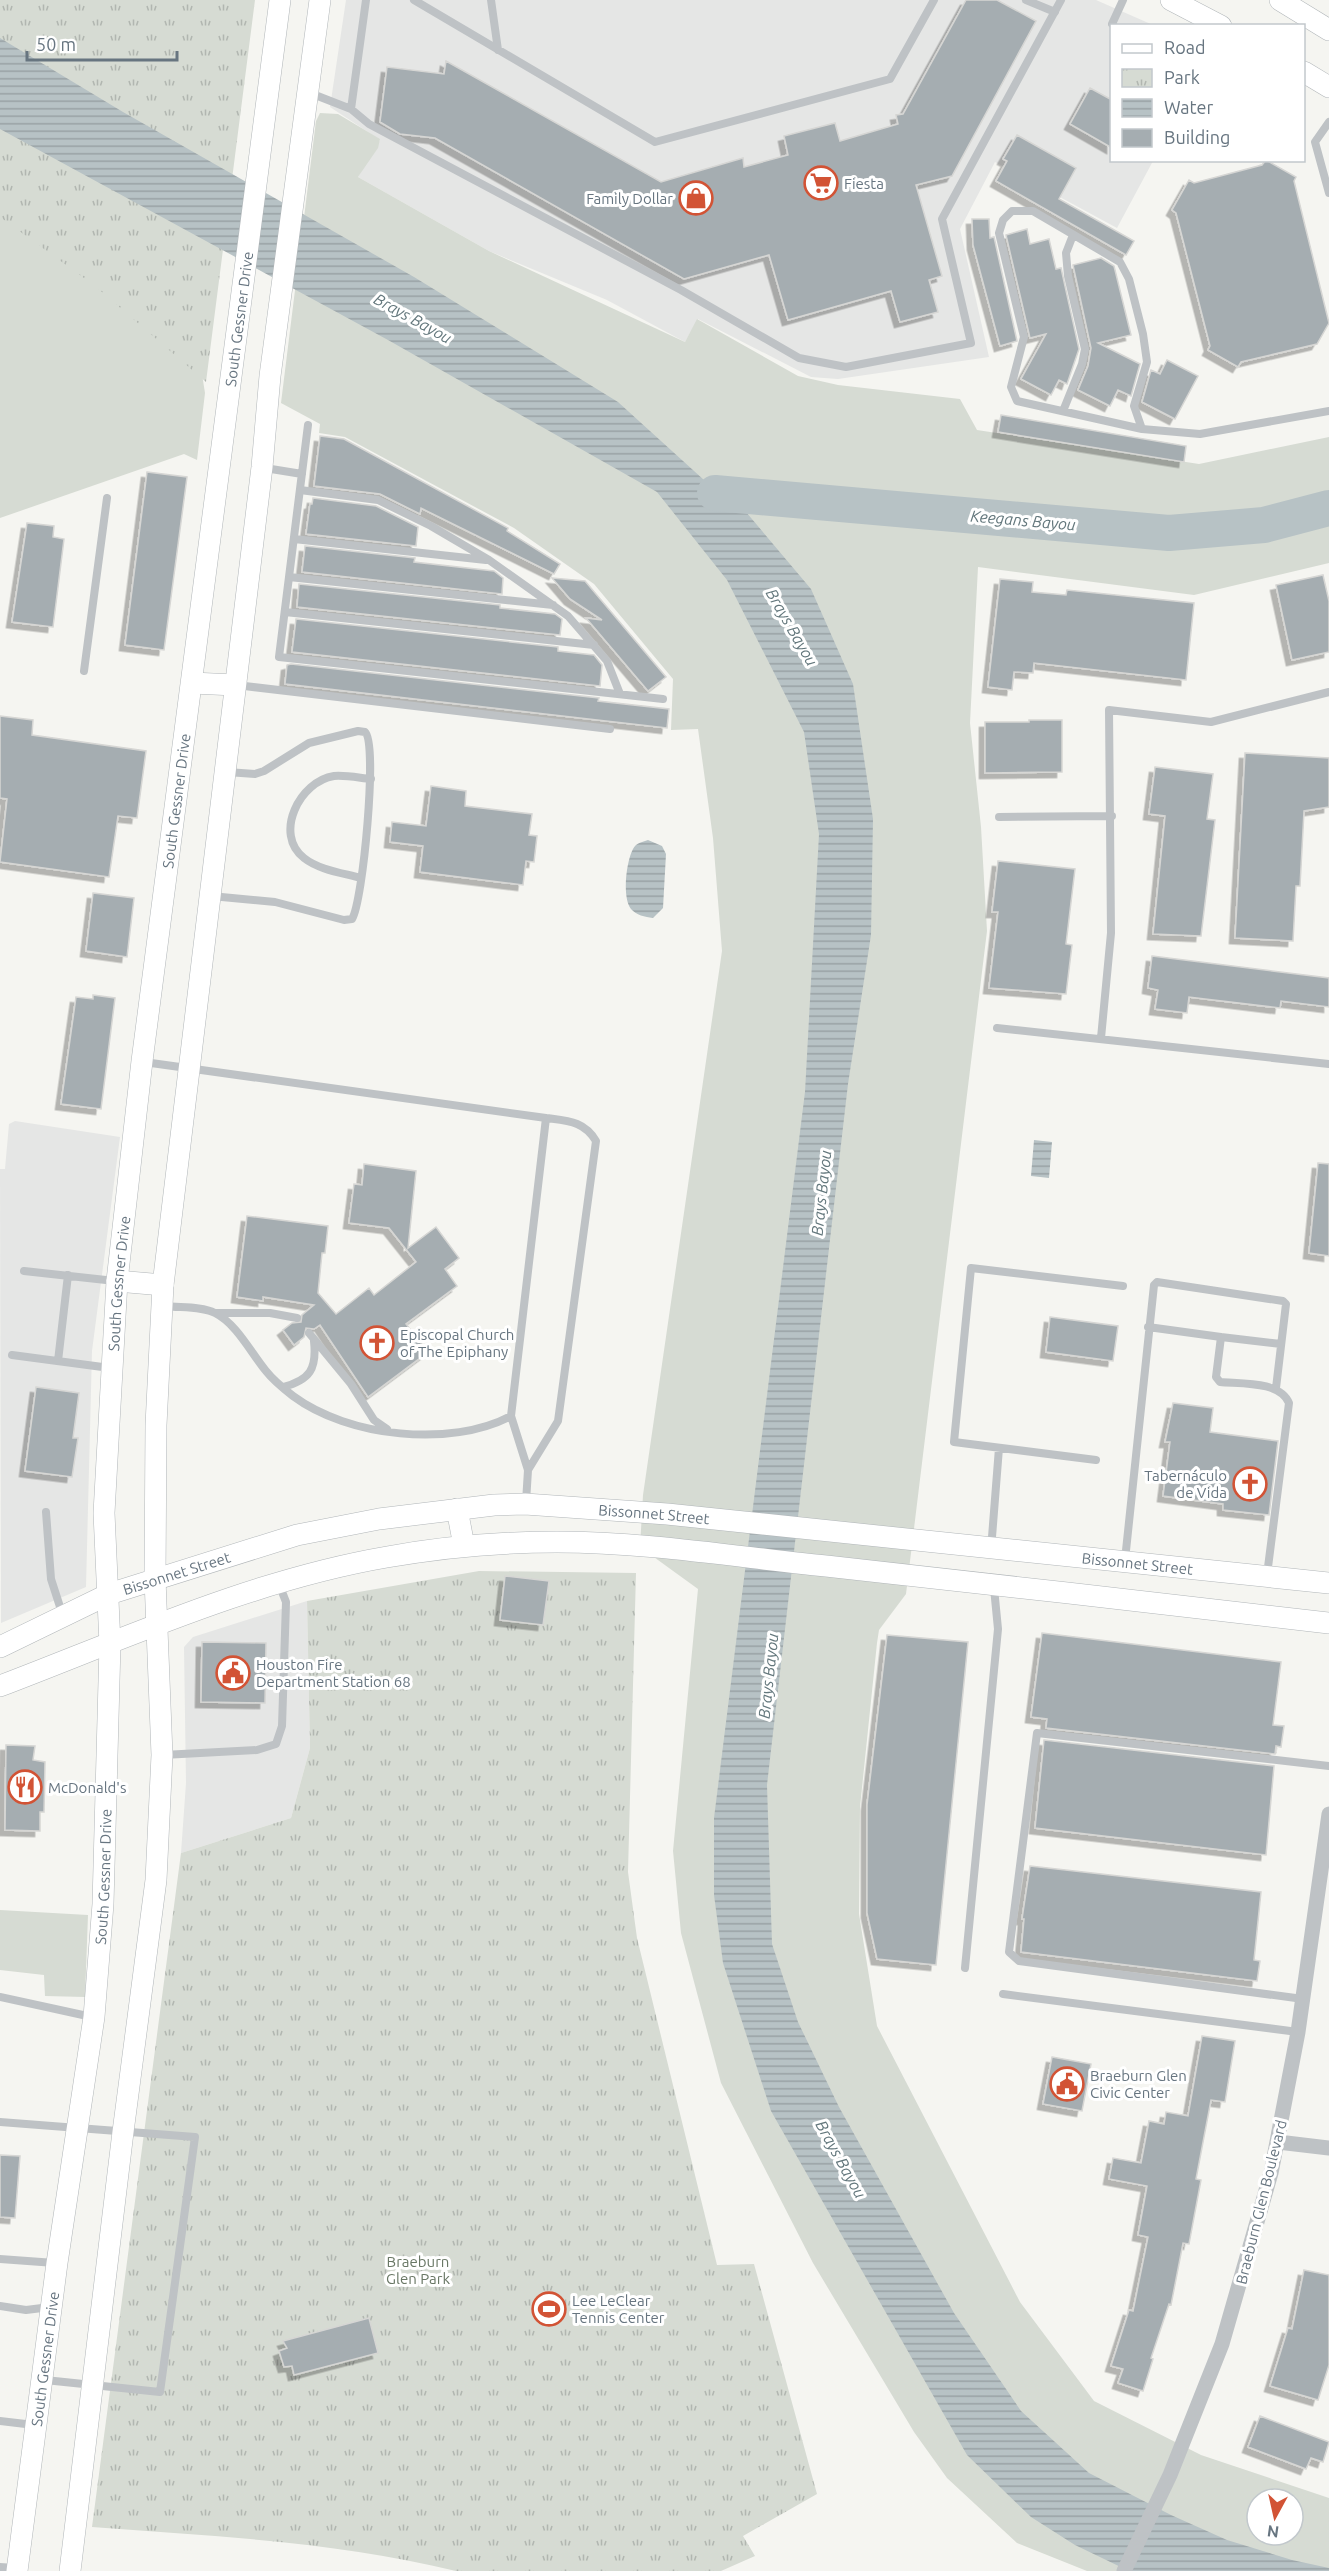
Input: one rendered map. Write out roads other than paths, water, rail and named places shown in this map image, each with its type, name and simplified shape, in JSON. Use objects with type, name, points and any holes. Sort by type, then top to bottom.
[{"type":"main road","name":"South Gessner Drive","points":[[11,2569],[37,2426],[57,2263],[93,2017],[103,1904],[110,1644],[104,1513],[117,1281],[142,1061],[236,355],[280,0]]},
{"type":"main road","points":[[70,2571],[156,1880],[162,1755],[155,1579],[156,1425],[162,1296],[262,467],[270,376],[299,144],[320,0]]},
{"type":"main road","points":[[1171,0],[1208,23]]},
{"type":"main road","points":[[1281,0],[1329,30]]},
{"type":"main road","points":[[1305,73],[1329,87]]},
{"type":"main road","points":[[192,683],[235,685]]},
{"type":"main road","points":[[117,1281],[162,1296]]},
{"type":"main road","name":"Bissonnet Street","points":[[0,1647],[109,1594],[297,1535],[379,1519],[457,1509],[525,1504],[667,1514],[893,1536],[1329,1583]]},
{"type":"main road","points":[[457,1509],[464,1546]]},
{"type":"main road","points":[[0,1686],[279,1583],[386,1557],[464,1546],[557,1542],[661,1549],[994,1583],[1329,1623]]},
{"type":"main road","points":[[994,1583],[995,1548]]},
{"type":"street","name":"Braeburn Glen Boulevard","points":[[1124,2571],[1170,2475],[1222,2344],[1240,2286],[1278,2142],[1304,1999],[1329,1814]]},
{"type":"street","points":[[1278,2142],[1329,2148]]},
{"type":"lane","points":[[351,109],[366,0]]},
{"type":"lane","points":[[414,0],[656,142],[890,79],[934,0]]},
{"type":"lane","points":[[492,0],[498,50]]},
{"type":"lane","points":[[1026,0],[1055,12]]},
{"type":"lane","points":[[307,92],[351,109],[369,124],[681,290],[799,358],[846,367],[970,343],[942,219],[1061,0]]},
{"type":"lane","points":[[1112,24],[1123,0]]},
{"type":"lane","points":[[1329,122],[1315,142],[1329,193]]},
{"type":"lane","points":[[1142,429],[1134,406],[1136,390],[1146,362],[1143,334],[1129,279],[1120,262],[1034,211],[1012,211],[1003,220],[999,233],[1024,337],[1011,387],[1017,401],[1142,429],[1200,434],[1329,411]]},
{"type":"lane","points":[[1063,411],[1082,364],[1085,350],[1068,276],[1066,254],[1074,235]]},
{"type":"lane","points":[[308,424],[279,657],[663,699]]},
{"type":"lane","points":[[262,467],[302,474]]},
{"type":"lane","points":[[300,490],[378,500],[431,526],[489,560],[568,616],[607,661],[620,694]]},
{"type":"lane","points":[[84,671],[107,498]]},
{"type":"lane","points":[[294,539],[489,560]]},
{"type":"lane","points":[[289,577],[554,605]]},
{"type":"lane","points":[[285,612],[594,645]]},
{"type":"lane","points":[[235,685],[610,729]]},
{"type":"lane","points":[[1101,1038],[1111,933],[1112,816],[1109,710],[1211,722],[1329,692]]},
{"type":"lane","points":[[209,896],[274,902],[348,920],[355,915],[371,779],[371,740],[365,732],[309,743],[264,771],[255,774],[224,772]]},
{"type":"lane","points":[[361,878],[316,865],[303,858],[295,848],[291,835],[293,810],[299,799],[315,784],[333,776],[371,779]]},
{"type":"lane","points":[[999,817],[1112,816]]},
{"type":"lane","points":[[997,1028],[1329,1064]]},
{"type":"lane","points":[[142,1061],[577,1122],[590,1131],[596,1141],[558,1421],[528,1470]]},
{"type":"lane","points":[[525,1504],[528,1470],[511,1416],[546,1118]]},
{"type":"lane","points":[[1096,1460],[954,1442],[971,1268],[1123,1286]]},
{"type":"lane","points":[[24,1271],[117,1281]]},
{"type":"lane","points":[[58,1361],[68,1275]]},
{"type":"lane","points":[[1125,1562],[1154,1285],[1157,1282],[1282,1300],[1286,1304],[1276,1388]]},
{"type":"lane","points":[[162,1296],[215,1313],[270,1313],[297,1318]]},
{"type":"lane","points":[[215,1313],[231,1327],[267,1374],[294,1397],[335,1419],[391,1432],[424,1436],[495,1425],[511,1416]]},
{"type":"lane","points":[[1148,1327],[1281,1344]]},
{"type":"lane","points":[[283,1387],[302,1381],[309,1374],[314,1364],[311,1337],[351,1384],[374,1420],[391,1432]]},
{"type":"lane","points":[[1221,1337],[1216,1377],[1220,1382],[1276,1388],[1286,1396],[1289,1403],[1267,1577]]},
{"type":"lane","points":[[12,1355],[112,1369]]},
{"type":"lane","points":[[995,1548],[992,1537],[999,1448]]},
{"type":"lane","points":[[46,1512],[51,1579],[63,1616]]},
{"type":"lane","points":[[162,1755],[257,1750],[276,1744],[282,1726],[286,1602],[279,1583]]},
{"type":"lane","points":[[965,1968],[998,1629],[994,1583]]},
{"type":"lane","points":[[1304,1999],[1019,1962],[1009,1952],[1036,1733],[1329,1766]]},
{"type":"lane","points":[[1003,1994],[1298,2032]]},
{"type":"lane","points":[[0,1997],[93,2017]]},
{"type":"lane","points":[[0,2122],[195,2137],[160,2392],[43,2380]]},
{"type":"lane","points":[[0,2259],[57,2263]]},
{"type":"lane","points":[[0,2306],[26,2310],[52,2307]]},
{"type":"lane","points":[[0,2421],[37,2426]]},
{"type":"water","name":"Brays Bayou","points":[[0,38],[123,112],[414,277],[618,402],[726,500],[746,512],[811,589],[853,684],[873,819],[871,935],[848,1084],[767,1785],[772,1944],[798,2022],[839,2107],[954,2313],[1021,2411],[1089,2473],[1171,2515],[1227,2540],[1292,2560],[1329,2568],[1329,2571],[1129,2571],[1075,2545],[1031,2517],[967,2455],[771,2111],[723,1963],[714,1895],[714,1818],[805,1092],[819,834],[804,732],[727,580],[657,492],[388,340],[0,129]]},
{"type":"water","points":[[648,840],[662,846],[666,854],[663,908],[653,918],[638,914],[631,909],[626,889],[627,871],[633,849],[637,844]]},
{"type":"water","points":[[1034,1140],[1052,1142],[1049,1178],[1031,1176]]},
{"type":"waterway","name":"Keegans Bayou","points":[[715,493],[1169,533],[1264,525],[1329,508]]},
{"type":"place","name":"Fiesta","points":[[821,183]]},
{"type":"place","name":"Family Dollar","points":[[696,198]]},
{"type":"place","name":"Episcopal Church of The Epiphany","points":[[377,1343]]},
{"type":"place","name":"Tabernáculo de Vida","points":[[1250,1484]]},
{"type":"place","name":"Houston Fire Department Station 68","points":[[233,1673]]},
{"type":"place","name":"McDonald's","points":[[25,1787]]},
{"type":"place","name":"Braeburn Glen Civic Center","points":[[1067,2084]]},
{"type":"place","name":"Lee LeClear Tennis Center","points":[[549,2309]]},
{"type":"park label","name":"Braeburn Glen Park","points":[[418,2270]]}]
